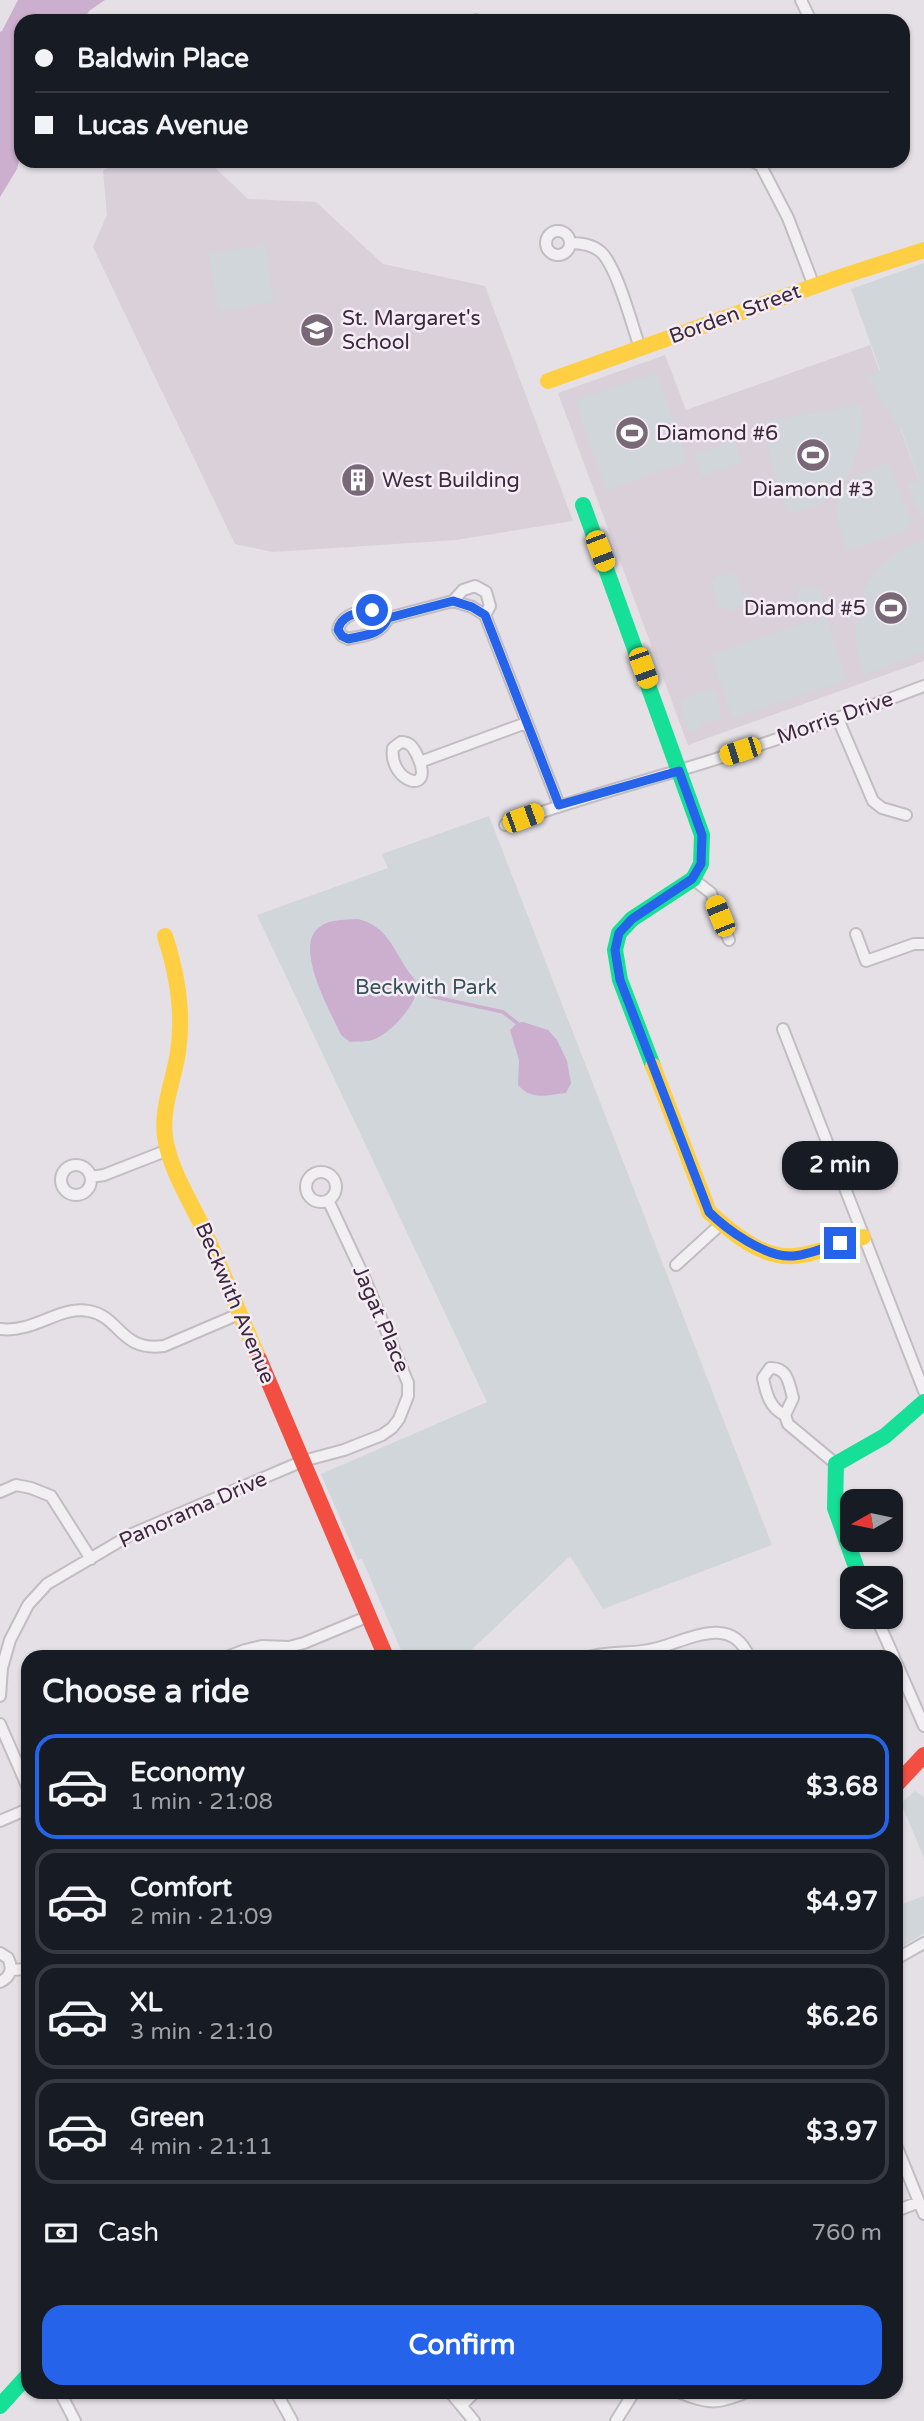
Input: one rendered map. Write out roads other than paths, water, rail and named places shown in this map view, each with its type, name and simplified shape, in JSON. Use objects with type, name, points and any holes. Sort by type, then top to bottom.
[{"type":"street","points":[[763,168],[788,218],[814,286]]},
{"type":"street","points":[[570,243],[593,246],[610,265],[640,348]]},
{"type":"street","name":"Borden Street","points":[[548,381],[814,286],[924,250]]},
{"type":"street","points":[[583,505],[702,835],[701,864],[692,879],[632,919],[619,933],[615,950],[620,980],[665,1098],[709,1212],[721,1224],[771,1254],[793,1256],[863,1237]]},
{"type":"street","points":[[453,601],[463,590],[475,586],[486,592],[491,606],[485,615]]},
{"type":"street","points":[[388,618],[453,601],[472,607],[485,615],[559,805]]},
{"type":"street","name":"Morris Drive","points":[[505,825],[559,805],[679,771],[838,719],[924,686]]},
{"type":"street","points":[[838,719],[873,801],[882,808],[905,815]]},
{"type":"street","points":[[420,762],[526,723]]},
{"type":"street","points":[[692,879],[711,893],[729,940]]},
{"type":"street","points":[[856,934],[866,961],[914,944],[924,944]]},
{"type":"street","name":"Beckwith Avenue","points":[[166,936],[176,973],[179,1002],[178,1049],[165,1125],[168,1150],[175,1172],[202,1226],[383,1650]]},
{"type":"street","points":[[783,1029],[924,1391]]},
{"type":"street","points":[[91,1177],[104,1175],[168,1150]]},
{"type":"street","name":"Jagat Place","points":[[303,1461],[344,1450],[382,1435],[399,1419],[408,1396],[404,1370],[328,1200]]},
{"type":"street","points":[[676,1265],[721,1224]]},
{"type":"street","points":[[0,1329],[13,1331],[29,1328],[65,1312],[85,1310],[104,1317],[132,1342],[156,1348],[239,1314]]},
{"type":"street","points":[[835,1464],[885,1436],[924,1402]]},
{"type":"street","points":[[785,1415],[788,1424],[835,1464],[835,1508],[856,1566]]},
{"type":"street","name":"Panorama Drive","points":[[0,1696],[2,1668],[10,1640],[28,1605],[47,1584],[131,1534],[303,1461]]},
{"type":"street","points":[[0,1492],[16,1485],[51,1496],[91,1559]]},
{"type":"street","points":[[292,1650],[369,1616]]},
{"type":"street","points":[[881,1629],[891,1650]]},
{"type":"street","points":[[649,1650],[707,1632],[739,1641],[745,1650]]},
{"type":"street","points":[[245,1650],[262,1646],[279,1650]]},
{"type":"street","points":[[903,1678],[924,1726]]},
{"type":"street","points":[[0,1724],[21,1772]]},
{"type":"street","points":[[903,1778],[924,1755]]},
{"type":"street","points":[[0,1821],[21,1811]]},
{"type":"street","points":[[903,1955],[924,1943]]},
{"type":"street","points":[[0,1953],[8,1958],[11,1970],[9,1976],[0,1982]]},
{"type":"street","points":[[11,1970],[21,1969]]},
{"type":"street","points":[[903,2162],[924,2214]]},
{"type":"street","points":[[903,2208],[919,2202]]},
{"type":"street","points":[[0,2406],[21,2383]]},
{"type":"street","points":[[64,2399],[75,2421]]},
{"type":"street","points":[[280,2399],[292,2421]]},
{"type":"street","points":[[456,2399],[474,2421]]},
{"type":"street","points":[[462,2405],[468,2399]]},
{"type":"street","points":[[616,2421],[630,2399]]},
{"type":"street","points":[[697,2399],[708,2403],[731,2399]]},
{"type":"waterway","points":[[417,990],[430,996],[503,1012],[517,1023]]},
{"type":"place","name":"St. Margaret's School","points":[[317,330]]},
{"type":"place","name":"Diamond #6","points":[[632,433]]},
{"type":"place","name":"Diamond #3","points":[[813,455]]},
{"type":"place","name":"West Building","points":[[358,480]]},
{"type":"place","name":"Diamond #5","points":[[891,608]]},
{"type":"park label","name":"Beckwith Park","points":[[426,987]]}]
